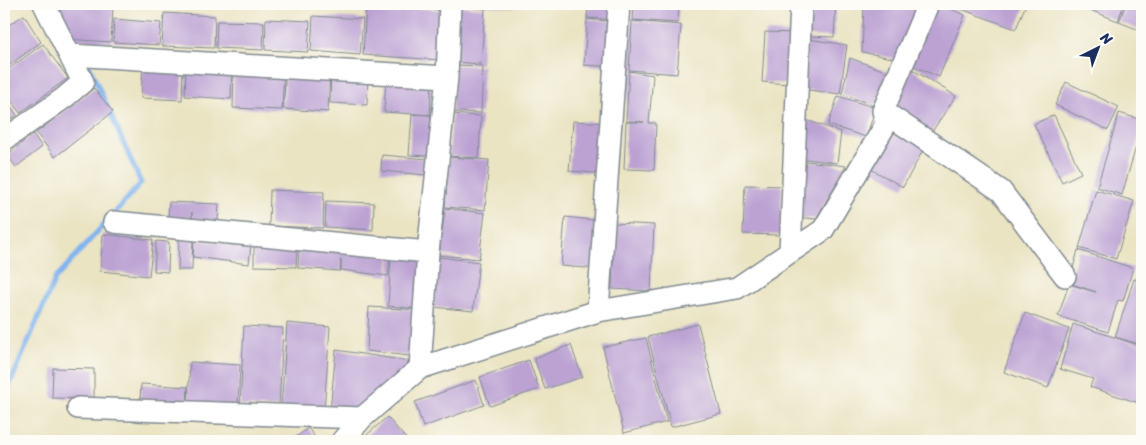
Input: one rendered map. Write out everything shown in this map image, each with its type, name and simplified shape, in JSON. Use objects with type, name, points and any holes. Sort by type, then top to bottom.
[{"type":"street","points":[[4,140],[64,98],[83,82],[44,4]]},
{"type":"street","points":[[420,368],[428,252],[447,76],[450,4]]},
{"type":"street","points":[[598,311],[619,4]]},
{"type":"street","points":[[790,252],[801,4]]},
{"type":"street","points":[[342,441],[362,418],[420,368],[598,311],[737,288],[823,230],[886,124],[883,111],[928,4]]},
{"type":"street","points":[[70,55],[447,76]]},
{"type":"street","points":[[883,111],[1001,191],[1066,276]]},
{"type":"street","points":[[114,222],[428,252]]},
{"type":"street","points":[[78,408],[362,418]]},
{"type":"building","points":[[50,4],[113,7],[111,42],[64,39]]},
{"type":"building","points":[[512,4],[512,7],[469,5]]},
{"type":"building","points":[[588,4],[620,4],[619,20],[587,18]]},
{"type":"building","points":[[634,4],[679,4],[678,23],[633,20]]},
{"type":"building","points":[[809,4],[836,4],[834,37],[807,36]]},
{"type":"building","points":[[864,4],[923,4],[897,59],[862,52]]},
{"type":"building","points":[[935,4],[965,15],[939,77],[909,64]]},
{"type":"building","points":[[947,4],[1026,4],[1016,29]]},
{"type":"building","points":[[1081,4],[1124,4],[1118,21],[1080,6]]},
{"type":"building","points":[[1126,4],[1142,4],[1142,31],[1119,22]]},
{"type":"building","points":[[366,5],[444,10],[441,60],[363,55]]},
{"type":"building","points":[[457,6],[485,8],[481,64],[453,62]]},
{"type":"building","points":[[164,13],[215,16],[214,48],[162,46]]},
{"type":"building","points":[[24,15],[41,42],[4,69],[4,28]]},
{"type":"building","points":[[313,16],[363,19],[360,55],[311,51]]},
{"type":"building","points":[[114,19],[161,23],[159,45],[113,42]]},
{"type":"building","points":[[266,19],[310,21],[308,52],[265,50]]},
{"type":"building","points":[[587,19],[618,22],[615,67],[584,65]]},
{"type":"building","points":[[217,21],[264,22],[263,50],[216,48]]},
{"type":"building","points":[[632,21],[681,25],[677,74],[629,70]]},
{"type":"building","points":[[765,32],[793,33],[790,84],[762,82]]},
{"type":"building","points":[[808,39],[847,45],[840,94],[801,89]]},
{"type":"building","points":[[43,44],[68,78],[20,113],[4,90],[4,72]]},
{"type":"building","points":[[850,58],[891,73],[876,106],[842,94]]},
{"type":"building","points":[[143,64],[183,66],[182,100],[141,98]]},
{"type":"building","points":[[453,65],[483,66],[481,113],[452,112]]},
{"type":"building","points":[[186,66],[232,68],[231,99],[185,96]]},
{"type":"building","points":[[908,67],[956,96],[929,136],[892,112]]},
{"type":"building","points":[[234,68],[284,70],[282,110],[233,108]]},
{"type":"building","points":[[286,70],[330,72],[328,112],[283,109]]},
{"type":"building","points":[[629,71],[653,75],[649,123],[656,123],[654,170],[624,169],[626,122],[644,122],[626,121]]},
{"type":"building","points":[[331,73],[368,74],[367,105],[330,103]]},
{"type":"building","points":[[386,76],[432,79],[430,115],[384,112]]},
{"type":"building","points":[[1066,82],[1119,107],[1108,130],[1055,105]]},
{"type":"building","points":[[94,88],[113,112],[55,157],[36,133]]},
{"type":"building","points":[[838,96],[876,108],[866,137],[828,125]]},
{"type":"building","points":[[4,97],[17,115],[4,124]]},
{"type":"building","points":[[1119,113],[1142,120],[1142,126],[1122,195],[1097,187]]},
{"type":"building","points":[[412,114],[431,115],[428,156],[409,155]]},
{"type":"building","points":[[452,114],[481,116],[479,158],[449,156]]},
{"type":"building","points":[[1054,115],[1081,173],[1062,182],[1034,124]]},
{"type":"building","points":[[803,119],[841,132],[837,163],[798,158]]},
{"type":"building","points":[[573,121],[611,123],[607,174],[569,171]]},
{"type":"building","points":[[888,121],[927,143],[903,187],[864,165]]},
{"type":"building","points":[[33,134],[42,147],[16,167],[7,155]]},
{"type":"building","points":[[382,155],[428,159],[426,175],[381,171]]},
{"type":"building","points":[[449,157],[489,160],[485,210],[445,207]]},
{"type":"building","points":[[798,160],[846,166],[816,219],[794,217]]},
{"type":"building","points":[[745,185],[782,186],[780,235],[743,234]]},
{"type":"building","points":[[270,190],[324,192],[323,228],[269,226]]},
{"type":"building","points":[[1096,190],[1134,201],[1116,259],[1079,248]]},
{"type":"building","points":[[326,201],[374,203],[373,230],[325,227]]},
{"type":"building","points":[[169,202],[219,204],[218,221],[192,220],[192,212],[191,220],[168,219]]},
{"type":"building","points":[[445,208],[485,213],[479,259],[439,255]]},
{"type":"building","points":[[565,217],[603,221],[599,269],[561,266]]},
{"type":"building","points":[[614,223],[654,225],[651,291],[612,289]]},
{"type":"building","points":[[103,234],[153,240],[149,276],[100,271]]},
{"type":"building","points":[[179,239],[193,240],[192,270],[178,270]]},
{"type":"building","points":[[194,240],[251,245],[249,264],[193,257]]},
{"type":"building","points":[[156,241],[169,242],[168,272],[154,271]]},
{"type":"building","points":[[254,246],[297,248],[296,267],[254,266]]},
{"type":"building","points":[[299,248],[390,256],[388,276],[341,270],[341,259],[340,271],[298,268]]},
{"type":"building","points":[[1078,250],[1133,268],[1123,301],[1118,300],[1108,332],[1058,316],[1069,284],[1096,292],[1069,283]]},
{"type":"building","points":[[391,256],[424,258],[420,309],[388,306]]},
{"type":"building","points":[[439,257],[479,262],[473,311],[433,307]]},
{"type":"building","points":[[1134,279],[1142,282],[1142,345],[1115,337]]},
{"type":"building","points":[[369,307],[420,310],[417,357],[367,351]]},
{"type":"building","points":[[1025,313],[1069,329],[1048,388],[1004,372]]},
{"type":"building","points":[[287,323],[330,327],[324,411],[281,408]]},
{"type":"building","points":[[698,324],[721,414],[671,427],[648,337]]},
{"type":"building","points":[[1073,324],[1142,346],[1142,404],[1090,387],[1093,379],[1060,369]]},
{"type":"building","points":[[244,326],[283,328],[279,408],[240,406]]},
{"type":"building","points":[[646,338],[667,422],[624,433],[603,347]]},
{"type":"building","points":[[571,345],[582,377],[545,389],[534,358]]},
{"type":"building","points":[[336,350],[415,362],[359,414],[330,411]]},
{"type":"building","points":[[529,360],[539,389],[490,406],[480,377]]},
{"type":"building","points":[[190,362],[240,365],[238,406],[188,403]]},
{"type":"building","points":[[53,368],[94,369],[94,399],[52,398]]},
{"type":"building","points":[[476,380],[484,405],[423,427],[415,402]]},
{"type":"building","points":[[141,384],[188,387],[187,403],[140,401]]},
{"type":"building","points":[[387,417],[408,441],[360,441]]},
{"type":"building","points":[[308,428],[318,441],[291,441]]},
{"type":"waterway","points":[[74,34],[82,51]]},
{"type":"waterway","points":[[87,61],[141,183],[113,215]]},
{"type":"waterway","points":[[4,398],[55,279],[107,221]]}]
